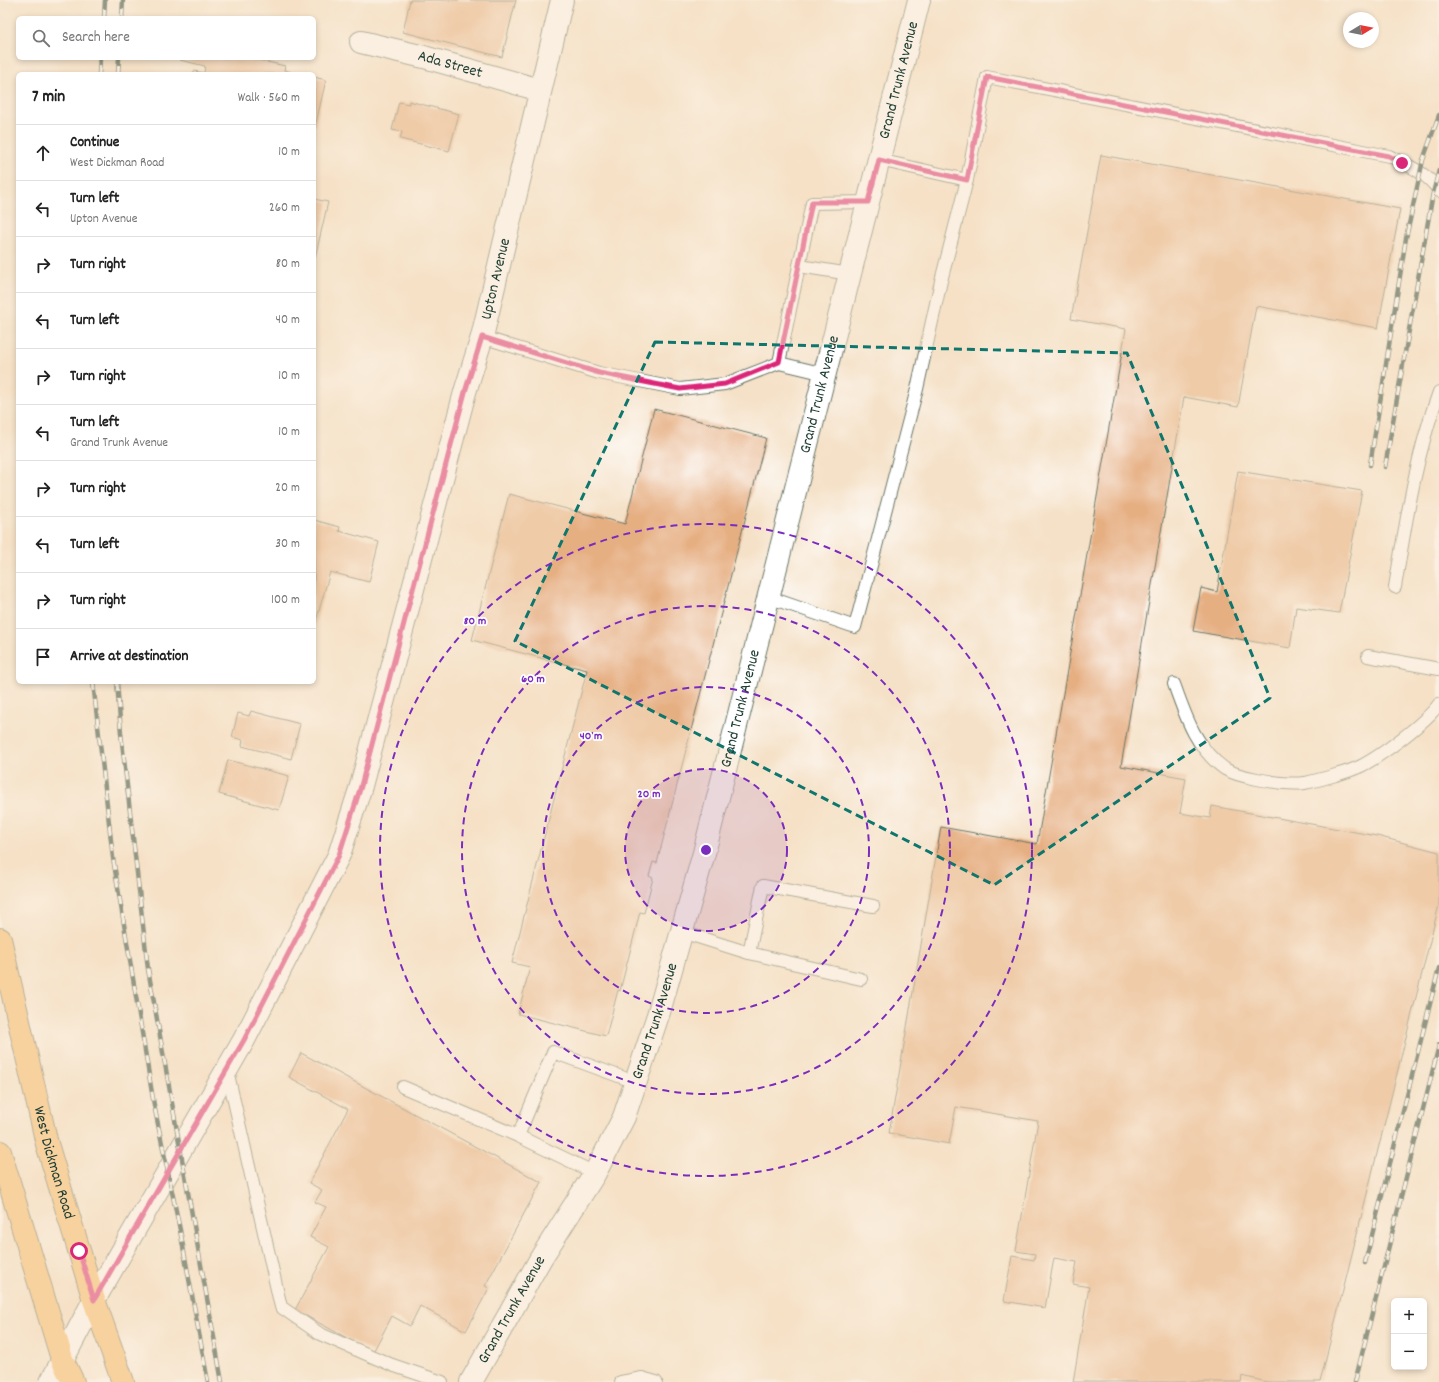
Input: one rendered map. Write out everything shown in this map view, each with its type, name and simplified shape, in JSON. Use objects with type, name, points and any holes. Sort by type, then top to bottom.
[{"type":"main road","name":"West Dickman Road","points":[[0,938],[47,1144],[94,1300],[123,1382]]},
{"type":"main road","points":[[1,1156],[62,1359],[73,1382]]},
{"type":"street","name":"Upton Avenue","points":[[51,1382],[94,1300],[227,1070],[339,855],[361,786],[465,392],[482,337],[562,0]]},
{"type":"street","name":"Grand Trunk Avenue","points":[[471,1382],[541,1258],[595,1173],[624,1117],[659,1012],[704,852],[919,0]]},
{"type":"street","name":"Ada Street","points":[[361,42],[424,57],[540,90]]},
{"type":"lane","points":[[768,598],[855,628],[916,389],[967,180],[987,77],[1389,156],[1421,173],[1435,185],[1439,191]]},
{"type":"lane","points":[[879,160],[967,180]]},
{"type":"lane","points":[[779,362],[812,202],[868,202]]},
{"type":"lane","points":[[799,266],[850,274]]},
{"type":"lane","points":[[482,337],[599,373],[680,389],[725,384],[779,362],[825,374]]},
{"type":"lane","points":[[1395,587],[1411,496],[1433,409],[1439,392]]},
{"type":"lane","points":[[1368,656],[1439,669]]},
{"type":"lane","points":[[1174,684],[1189,725],[1206,752],[1226,769],[1247,777],[1276,782],[1305,783],[1360,766],[1393,745],[1432,714],[1439,704]]},
{"type":"lane","points":[[749,952],[763,886],[872,906]]},
{"type":"lane","points":[[682,932],[749,952],[861,978]]},
{"type":"lane","points":[[518,1136],[553,1052],[635,1082]]},
{"type":"lane","points":[[227,1070],[281,1307],[320,1334],[392,1365],[442,1382]]},
{"type":"lane","points":[[403,1087],[518,1136],[595,1173]]},
{"type":"lane","points":[[621,1382],[642,1378],[656,1382]]},
{"type":"highlighted area","points":[[655,342],[1127,353],[1270,698],[994,885],[515,641]]},
{"type":"building","points":[[410,0],[516,0],[502,57],[403,32]]},
{"type":"building","points":[[180,60],[259,60],[285,66],[284,70],[290,72],[204,72],[205,66]]},
{"type":"building","points":[[316,78],[326,80],[316,123]]},
{"type":"building","points":[[409,101],[459,114],[449,151],[400,139],[402,132],[392,130],[399,102],[409,104]]},
{"type":"building","points":[[1101,155],[1400,209],[1378,328],[1256,306],[1238,407],[1184,397],[1121,766],[1186,778],[1180,813],[1210,818],[1212,806],[1377,836],[1439,852],[1439,905],[1320,1382],[1267,1382],[1242,1376],[1241,1382],[1073,1382],[1089,1287],[1073,1284],[1077,1262],[1054,1258],[1045,1308],[1004,1301],[1012,1256],[1034,1260],[1035,1254],[1016,1251],[1038,1121],[956,1107],[949,1144],[889,1133],[941,827],[1037,844],[1126,329],[1071,319]]},
{"type":"building","points":[[316,199],[328,202],[316,254]]},
{"type":"building","points":[[654,409],[766,438],[657,863],[653,862],[649,876],[653,878],[644,913],[640,912],[620,991],[618,990],[606,1036],[518,1014],[530,967],[512,963],[587,670],[472,640],[509,494],[625,524]]},
{"type":"building","points":[[1238,471],[1362,491],[1339,613],[1296,607],[1290,648],[1193,631],[1201,588],[1217,592]]},
{"type":"building","points":[[316,521],[340,527],[339,531],[379,542],[369,582],[330,572],[316,621]]},
{"type":"building","points":[[251,711],[300,724],[291,759],[242,746],[243,740],[232,737],[238,713],[249,716]]},
{"type":"building","points":[[228,760],[289,776],[279,810],[219,794]]},
{"type":"building","points":[[301,1053],[541,1182],[485,1286],[489,1288],[466,1331],[420,1306],[410,1326],[392,1316],[373,1352],[295,1310],[329,1247],[310,1237],[326,1207],[315,1202],[322,1190],[309,1183],[348,1109],[289,1077]]},
{"type":"railway","points":[[104,16],[105,0]]},
{"type":"railway","points":[[122,16],[123,0]]},
{"type":"railway","points":[[99,72],[100,60]]},
{"type":"railway","points":[[118,72],[119,60]]},
{"type":"railway","points":[[1370,465],[1406,238],[1423,160],[1439,115]]},
{"type":"railway","points":[[1385,467],[1433,193],[1439,170]]},
{"type":"railway","points":[[93,684],[113,858],[154,1105],[180,1230],[208,1382]]},
{"type":"railway","points":[[117,684],[121,733],[148,969],[222,1382]]},
{"type":"railway","points":[[1365,1263],[1439,968]]},
{"type":"railway","points":[[1355,1382],[1439,1045]]},
{"type":"route","points":[[79,1251],[94,1300],[244,1040],[339,855],[361,786],[465,392],[482,337],[599,373],[680,389],[725,384],[779,362],[812,202],[868,202],[879,160],[967,180],[987,77],[1389,156],[1402,163]]}]
